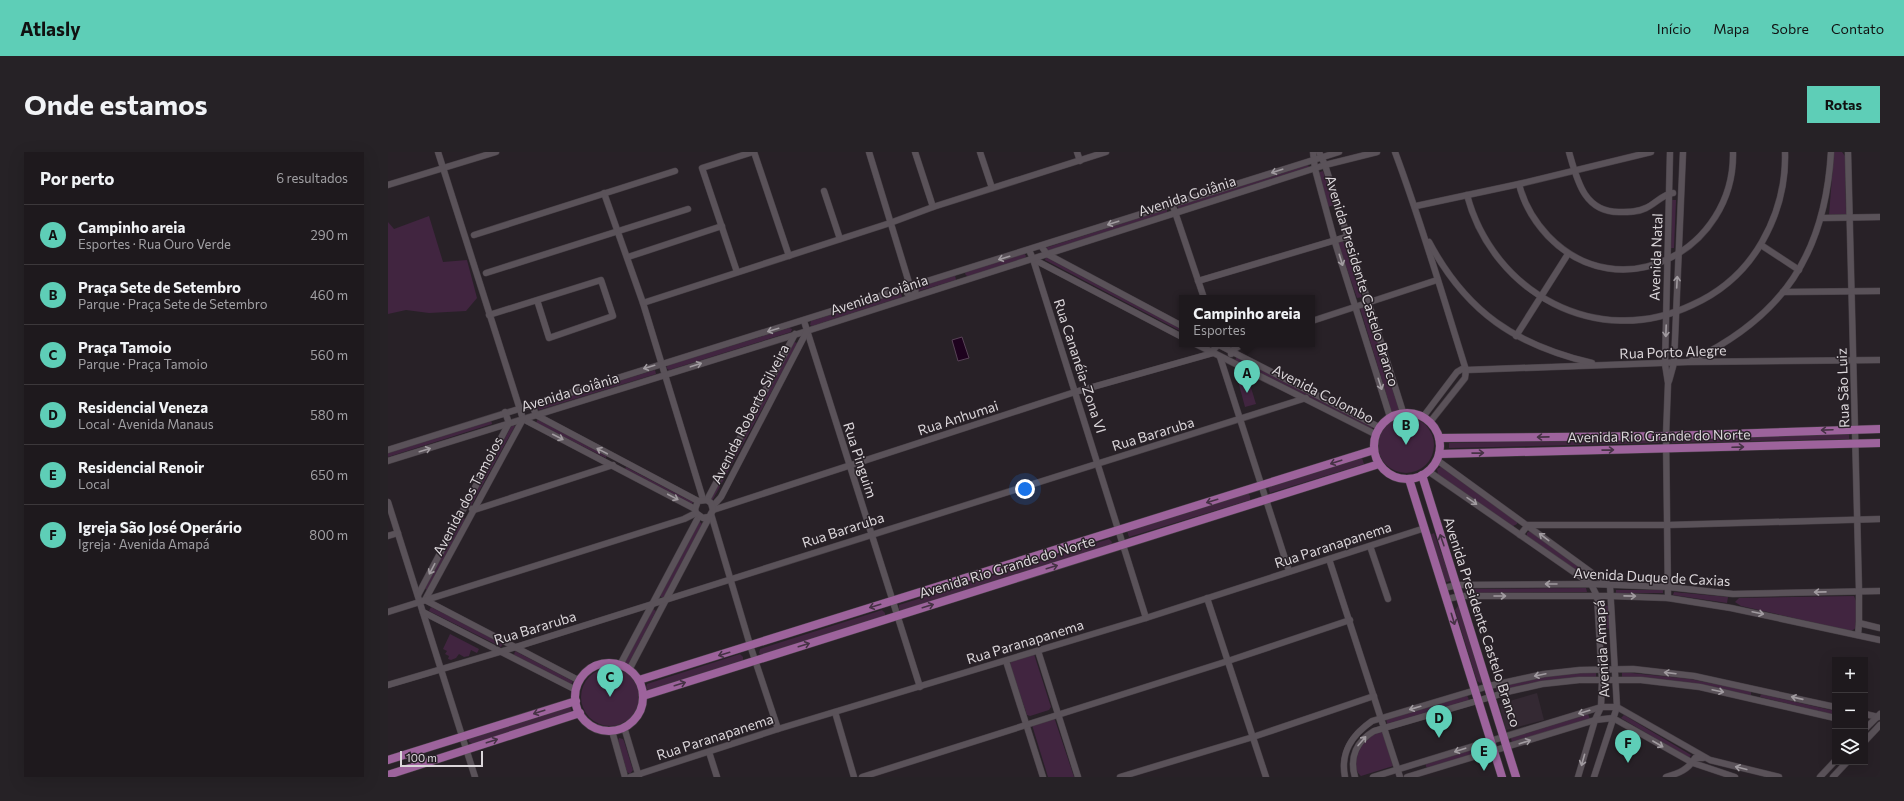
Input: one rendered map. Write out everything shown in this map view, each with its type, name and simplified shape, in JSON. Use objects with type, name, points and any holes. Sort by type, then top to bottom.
[{"type":"main road","points":[[1403,412],[1414,413],[1426,419],[1439,438],[1438,457],[1425,473],[1409,479],[1392,475],[1379,464],[1374,450],[1377,430],[1390,417],[1403,412]]},
{"type":"main road","name":"Avenida Rio Grande do Norte","points":[[1439,438],[1666,436],[1880,429]]},
{"type":"main road","name":"Avenida Rio Grande do Norte","points":[[1438,457],[1880,443]]},
{"type":"main road","name":"Avenida Rio Grande do Norte","points":[[639,680],[1374,450]]},
{"type":"main road","name":"Avenida Rio Grande do Norte","points":[[643,696],[1379,464]]},
{"type":"main road","name":"Avenida Presidente Castelo Branco","points":[[1425,473],[1436,524],[1461,596],[1505,736],[1516,777]]},
{"type":"main road","name":"Avenida Presidente Castelo Branco","points":[[1409,479],[1502,777]]},
{"type":"main road","points":[[1425,528],[1436,524]]},
{"type":"main road","points":[[612,663],[629,670],[639,680],[643,696],[640,711],[636,718],[624,727],[612,731],[602,730],[586,721],[580,713],[576,701],[576,690],[584,674],[597,665],[612,663]]},
{"type":"main road","points":[[388,760],[576,701]]},
{"type":"main road","points":[[388,775],[580,713]]},
{"type":"street","points":[[438,152],[523,419],[613,466],[696,513]]},
{"type":"street","points":[[388,185],[496,152]]},
{"type":"street","points":[[737,272],[702,168],[753,152],[789,256]]},
{"type":"street","points":[[869,152],[910,286],[916,290],[913,296]]},
{"type":"street","points":[[915,152],[933,207]]},
{"type":"street","points":[[980,152],[992,188]]},
{"type":"street","points":[[1077,152],[1080,161]]},
{"type":"street","points":[[643,303],[890,223],[933,207],[1106,152]]},
{"type":"street","name":"Avenida Presidente Castelo Branco","points":[[1313,152],[1325,165],[1346,237],[1369,303],[1403,412]]},
{"type":"street","name":"Avenida Goiânia","points":[[388,450],[662,363],[804,321],[910,286],[1029,250],[1318,156],[1339,152]]},
{"type":"street","name":"Avenida Goiânia","points":[[388,461],[807,331],[1325,165],[1377,152]]},
{"type":"street","points":[[1396,152],[1425,234],[1437,280],[1466,370],[1465,378],[1426,419]]},
{"type":"street","points":[[1569,152],[1578,183],[1589,198],[1602,209],[1612,212],[1637,211],[1647,208],[1670,192],[1680,193]]},
{"type":"street","points":[[1416,206],[1519,184],[1651,152]]},
{"type":"street","name":"Avenida Natal","points":[[1668,383],[1665,364],[1669,260],[1670,152]]},
{"type":"street","name":"Avenida Natal","points":[[1668,383],[1674,363],[1680,193],[1683,152]]},
{"type":"street","points":[[1519,184],[1528,209],[1536,222],[1556,244],[1568,254],[1601,267],[1615,269],[1642,268],[1669,260],[1678,255],[1702,234],[1720,210],[1731,181],[1733,152]]},
{"type":"street","points":[[1467,195],[1480,231],[1493,253],[1514,277],[1540,297],[1569,310],[1600,319],[1626,320],[1666,316],[1676,313],[1709,296],[1729,282],[1746,265],[1761,245],[1772,224],[1780,202],[1784,178],[1785,152]]},
{"type":"street","points":[[1688,362],[1720,347],[1740,334],[1762,316],[1784,292],[1799,270],[1812,244],[1822,218],[1828,183],[1831,152]]},
{"type":"street","name":"Rua São Luiz","points":[[1848,152],[1851,218],[1860,623]]},
{"type":"street","name":"Avenida Presidente Castelo Branco","points":[[1318,156],[1315,169],[1334,239],[1390,417]]},
{"type":"street","points":[[474,234],[675,171]]},
{"type":"street","points":[[824,191],[840,239]]},
{"type":"street","points":[[604,193],[622,249],[628,257],[643,303],[703,500],[711,512],[750,645],[778,729]]},
{"type":"street","points":[[1173,204],[1203,295]]},
{"type":"street","points":[[1327,211],[1338,208]]},
{"type":"street","points":[[486,272],[688,209]]},
{"type":"street","points":[[1822,218],[1880,218]]},
{"type":"street","points":[[628,257],[722,226]]},
{"type":"street","points":[[1425,234],[1462,292],[1482,312],[1516,336],[1555,353],[1602,366]]},
{"type":"street","points":[[1198,280],[1334,239],[1346,237]]},
{"type":"street","points":[[1761,245],[1799,270]]},
{"type":"street","points":[[1041,246],[1047,254],[1179,324]]},
{"type":"street","name":"Rua Cananéia-Zona VI","points":[[1029,250],[1120,530],[1146,618]]},
{"type":"street","points":[[1516,336],[1568,254]]},
{"type":"street","points":[[1033,259],[1179,335]]},
{"type":"street","points":[[960,271],[963,281]]},
{"type":"street","points":[[490,314],[601,280],[613,316],[549,338],[537,300]]},
{"type":"street","points":[[1315,320],[1437,280]]},
{"type":"street","points":[[1784,292],[1880,291]]},
{"type":"street","name":"Rua Pinguim","points":[[804,321],[896,616],[920,687]]},
{"type":"street","points":[[792,324],[795,334]]},
{"type":"street","name":"Avenida Roberto Silveira","points":[[629,670],[807,331]]},
{"type":"street","name":"Avenida Roberto Silveira","points":[[696,513],[795,334]]},
{"type":"street","name":"Avenida Colombo","points":[[1202,347],[1306,398],[1377,430]]},
{"type":"street","points":[[1213,353],[1216,347]]},
{"type":"street","name":"Avenida Colombo","points":[[1224,347],[1377,430]]},
{"type":"street","points":[[1227,360],[1231,356],[1231,351],[1238,347]]},
{"type":"street","name":"Rua Anhumai","points":[[711,512],[1075,392],[1213,353]]},
{"type":"street","points":[[1220,357],[1289,571]]},
{"type":"street","name":"Rua Porto Alegre","points":[[1466,370],[1688,362],[1880,360]]},
{"type":"street","points":[[1426,419],[1457,372],[1462,369],[1466,370]]},
{"type":"street","points":[[1668,383],[1666,436],[1668,598]]},
{"type":"street","name":"Rua Bararuba","points":[[388,685],[441,668],[516,647],[1306,398]]},
{"type":"street","points":[[532,404],[536,415],[617,459],[703,500]]},
{"type":"street","points":[[505,412],[510,423]]},
{"type":"street","name":"Avenida dos Tamoios","points":[[422,601],[474,510],[523,419]]},
{"type":"street","name":"Avenida dos Tamoios","points":[[418,595],[510,423]]},
{"type":"street","name":"Avenida Amapá","points":[[1438,457],[1610,586],[1612,596],[1614,680],[1617,707],[1594,776]]},
{"type":"street","points":[[465,506],[474,510],[613,466],[617,459]]},
{"type":"street","name":"Avenida Amapá","points":[[1425,473],[1520,535],[1591,584],[1596,596],[1602,680],[1601,707],[1595,720],[1578,777]]},
{"type":"street","points":[[388,502],[418,595],[422,601],[423,612],[475,777]]},
{"type":"street","points":[[388,612],[684,519],[696,513],[711,512]]},
{"type":"street","points":[[620,665],[696,513]]},
{"type":"street","points":[[1520,535],[1528,525],[1668,525],[1880,519]]},
{"type":"street","name":"Rua Paranapanema","points":[[630,777],[639,776],[778,729],[1146,618],[1425,528]]},
{"type":"street","points":[[388,536],[398,533]]},
{"type":"street","points":[[1370,546],[1388,599]]},
{"type":"street","points":[[1329,559],[1400,777]]},
{"type":"street","name":"Avenida Duque de Caxias","points":[[1444,588],[1457,585],[1591,584],[1610,586],[1668,587],[1733,594],[1880,591]]},
{"type":"street","points":[[1731,608],[1733,594]]},
{"type":"street","name":"Avenida Duque de Caxias","points":[[1447,599],[1461,596],[1612,596],[1668,598],[1731,608],[1880,640]]},
{"type":"street","points":[[1206,598],[1266,777]]},
{"type":"street","points":[[422,601],[516,647],[580,681]]},
{"type":"street","points":[[423,612],[576,690]]},
{"type":"street","points":[[862,777],[1028,726],[1350,620]]},
{"type":"street","points":[[1858,635],[1860,623],[1880,628]]},
{"type":"street","points":[[1599,634],[1613,633]]},
{"type":"street","points":[[1038,651],[1078,777]]},
{"type":"street","points":[[1006,661],[1028,726],[1043,777]]},
{"type":"street","points":[[1344,777],[1344,756],[1351,741],[1365,726],[1382,718],[1489,686],[1560,671],[1633,669],[1682,674],[1717,680],[1832,706]]},
{"type":"street","points":[[1355,777],[1353,757],[1357,746],[1367,735],[1384,727],[1492,696],[1542,684],[1580,680],[1641,680],[1700,687],[1832,717]]},
{"type":"street","points":[[1754,699],[1757,689]]},
{"type":"street","points":[[1120,777],[1253,737],[1374,696]]},
{"type":"street","points":[[1373,777],[1601,707],[1617,707],[1694,753],[1710,760]]},
{"type":"street","points":[[835,712],[854,777]]},
{"type":"street","points":[[1868,714],[1879,716]]},
{"type":"street","points":[[1868,725],[1879,716]]},
{"type":"street","points":[[1407,777],[1424,774],[1595,720],[1613,718],[1693,763],[1734,777]]},
{"type":"street","points":[[624,727],[639,776]]},
{"type":"street","points":[[1868,727],[1879,727]]},
{"type":"street","points":[[1868,738],[1879,727]]},
{"type":"street","points":[[612,731],[625,777]]},
{"type":"street","points":[[709,752],[717,777]]},
{"type":"street","points":[[1666,777],[1684,771],[1697,757],[1768,776],[1779,777]]},
{"type":"street","points":[[1421,762],[1424,774]]},
{"type":"street","points":[[1820,777],[1832,764]]},
{"type":"street","points":[[1833,777],[1844,765]]},
{"type":"shaded area","points":[[1834,152],[1842,152],[1845,156],[1846,214],[1829,215]]},
{"type":"shaded area","points":[[1308,165],[1309,167],[1179,209],[1177,206]]},
{"type":"shaded area","points":[[1323,171],[1334,205],[1328,207],[1317,173]]},
{"type":"shaded area","points":[[1672,200],[1676,200],[1674,248],[1671,248]]},
{"type":"shaded area","points":[[1167,209],[1167,213],[1048,251],[1045,248]]},
{"type":"shaded area","points":[[429,216],[443,262],[467,260],[477,298],[466,311],[429,313],[406,310],[388,314],[388,222],[394,229]]},
{"type":"shaded area","points":[[1343,241],[1362,297],[1357,298],[1338,243]]},
{"type":"shaded area","points":[[1024,253],[1026,256],[1025,258],[968,277],[965,274],[966,271]]},
{"type":"shaded area","points":[[1046,257],[1179,327],[1179,330],[1045,260]]},
{"type":"shaded area","points":[[955,275],[956,280],[919,291],[917,290],[918,286]]},
{"type":"shaded area","points":[[901,292],[902,297],[812,326],[810,325],[811,321]]},
{"type":"shaded area","points":[[1367,306],[1399,410],[1392,413],[1360,308]]},
{"type":"shaded area","points":[[789,328],[792,329],[791,332],[669,370],[666,368],[668,365]]},
{"type":"shaded area","points":[[962,337],[969,358],[958,361],[952,340]]},
{"type":"shaded area","points":[[794,342],[798,343],[712,501],[710,498]]},
{"type":"shaded area","points":[[1237,357],[1373,426],[1372,429],[1235,360]]},
{"type":"shaded area","points":[[655,370],[656,374],[539,410],[538,407],[539,405]]},
{"type":"shaded area","points":[[1248,378],[1256,404],[1245,407],[1238,381]]},
{"type":"shaded area","points":[[1400,417],[1412,417],[1422,421],[1430,429],[1434,439],[1434,451],[1430,461],[1422,469],[1412,473],[1400,473],[1390,469],[1382,461],[1378,451],[1378,439],[1382,429],[1390,421]]},
{"type":"shaded area","points":[[538,419],[607,455],[606,458],[536,423]]},
{"type":"shaded area","points":[[491,420],[492,424],[388,457],[388,453]]},
{"type":"shaded area","points":[[512,425],[515,426],[471,506],[468,505]]},
{"type":"shaded area","points":[[1849,434],[1849,439],[1672,443],[1672,438]]},
{"type":"shaded area","points":[[1659,438],[1659,443],[1449,448],[1449,443]]},
{"type":"shaded area","points":[[1362,458],[1364,464],[1270,493],[1268,487]]},
{"type":"shaded area","points":[[1442,466],[1517,521],[1517,524],[1511,527],[1438,474],[1437,469]]},
{"type":"shaded area","points":[[626,467],[693,502],[691,506],[624,471]]},
{"type":"shaded area","points":[[1248,493],[1250,500],[1129,537],[1127,531]]},
{"type":"shaded area","points":[[461,517],[465,519],[427,590],[424,588]]},
{"type":"shaded area","points":[[699,521],[702,524],[664,597],[661,597],[660,595]]},
{"type":"shaded area","points":[[1531,530],[1591,574],[1588,579],[1527,538],[1527,533]]},
{"type":"shaded area","points":[[1434,533],[1450,577],[1450,581],[1447,582],[1445,581],[1430,535]]},
{"type":"shaded area","points":[[1109,539],[1112,542],[1111,546],[901,611],[899,609],[899,605]]},
{"type":"shaded area","points":[[1586,588],[1587,592],[1465,593],[1465,589]]},
{"type":"shaded area","points":[[1616,590],[1663,590],[1663,593],[1616,593]]},
{"type":"shaded area","points":[[1674,592],[1728,597],[1727,603],[1673,595]]},
{"type":"shaded area","points":[[1854,596],[1856,601],[1856,628],[1851,631],[1741,606],[1735,602],[1739,598]]},
{"type":"shaded area","points":[[1604,605],[1608,606],[1610,628],[1605,630],[1602,628],[1600,607]]},
{"type":"shaded area","points":[[1458,606],[1460,606],[1482,682],[1480,683],[1477,681],[1455,610]]},
{"type":"shaded area","points":[[431,607],[503,643],[501,647],[429,611]]},
{"type":"shaded area","points":[[653,609],[656,611],[628,665],[624,663]]},
{"type":"shaded area","points":[[882,610],[885,613],[885,617],[761,655],[759,653],[760,649]]},
{"type":"shaded area","points":[[450,634],[479,649],[477,653],[471,650],[469,656],[464,657],[459,654],[456,658],[451,660],[448,659],[449,656],[445,654],[447,651],[443,649]]},
{"type":"shaded area","points":[[515,651],[573,681],[571,685],[514,655]]},
{"type":"shaded area","points":[[740,654],[743,657],[743,662],[649,691],[646,688],[647,684]]},
{"type":"shaded area","points":[[1034,654],[1051,707],[1049,710],[1030,716],[1027,715],[1010,664],[1011,661]]},
{"type":"shaded area","points":[[610,668],[621,670],[634,681],[637,686],[639,697],[637,708],[626,721],[621,724],[610,726],[599,724],[586,713],[583,708],[581,697],[583,686],[594,673],[599,670]]},
{"type":"shaded area","points":[[1622,672],[1690,679],[1751,691],[1751,696],[1687,683],[1622,677]]},
{"type":"shaded area","points":[[1596,673],[1596,677],[1543,681],[1497,692],[1495,687],[1552,675]]},
{"type":"shaded area","points":[[1537,693],[1544,720],[1506,730],[1499,704]]},
{"type":"shaded area","points":[[1761,694],[1832,710],[1832,714],[1760,697]]},
{"type":"shaded area","points":[[1467,695],[1469,700],[1387,724],[1386,718]]},
{"type":"shaded area","points":[[570,707],[572,712],[473,744],[469,742],[468,738]]},
{"type":"shaded area","points":[[1588,714],[1590,719],[1512,743],[1511,738]]},
{"type":"shaded area","points":[[1624,715],[1691,755],[1689,758],[1621,718]]},
{"type":"shaded area","points":[[1054,719],[1074,777],[1048,777],[1032,725]]},
{"type":"shaded area","points":[[1381,731],[1383,732],[1393,766],[1361,776],[1356,768],[1356,763],[1361,746],[1367,738]]},
{"type":"shaded area","points":[[619,738],[623,739],[624,741],[633,770],[630,774],[627,772],[618,741]]},
{"type":"shaded area","points":[[1482,746],[1484,751],[1427,769],[1425,763]]},
{"type":"place","name":"Campinho areia","points":[[1247,393]]},
{"type":"place","name":"Praça Sete de Setembro","points":[[1406,445]]},
{"type":"place","name":"Praça Tamoio","points":[[610,697]]},
{"type":"place","name":"Residencial Veneza","points":[[1439,738]]},
{"type":"place","name":"Igreja São José Operário","points":[[1628,763]]},
{"type":"place","name":"Residencial Renoir","points":[[1484,771]]}]
